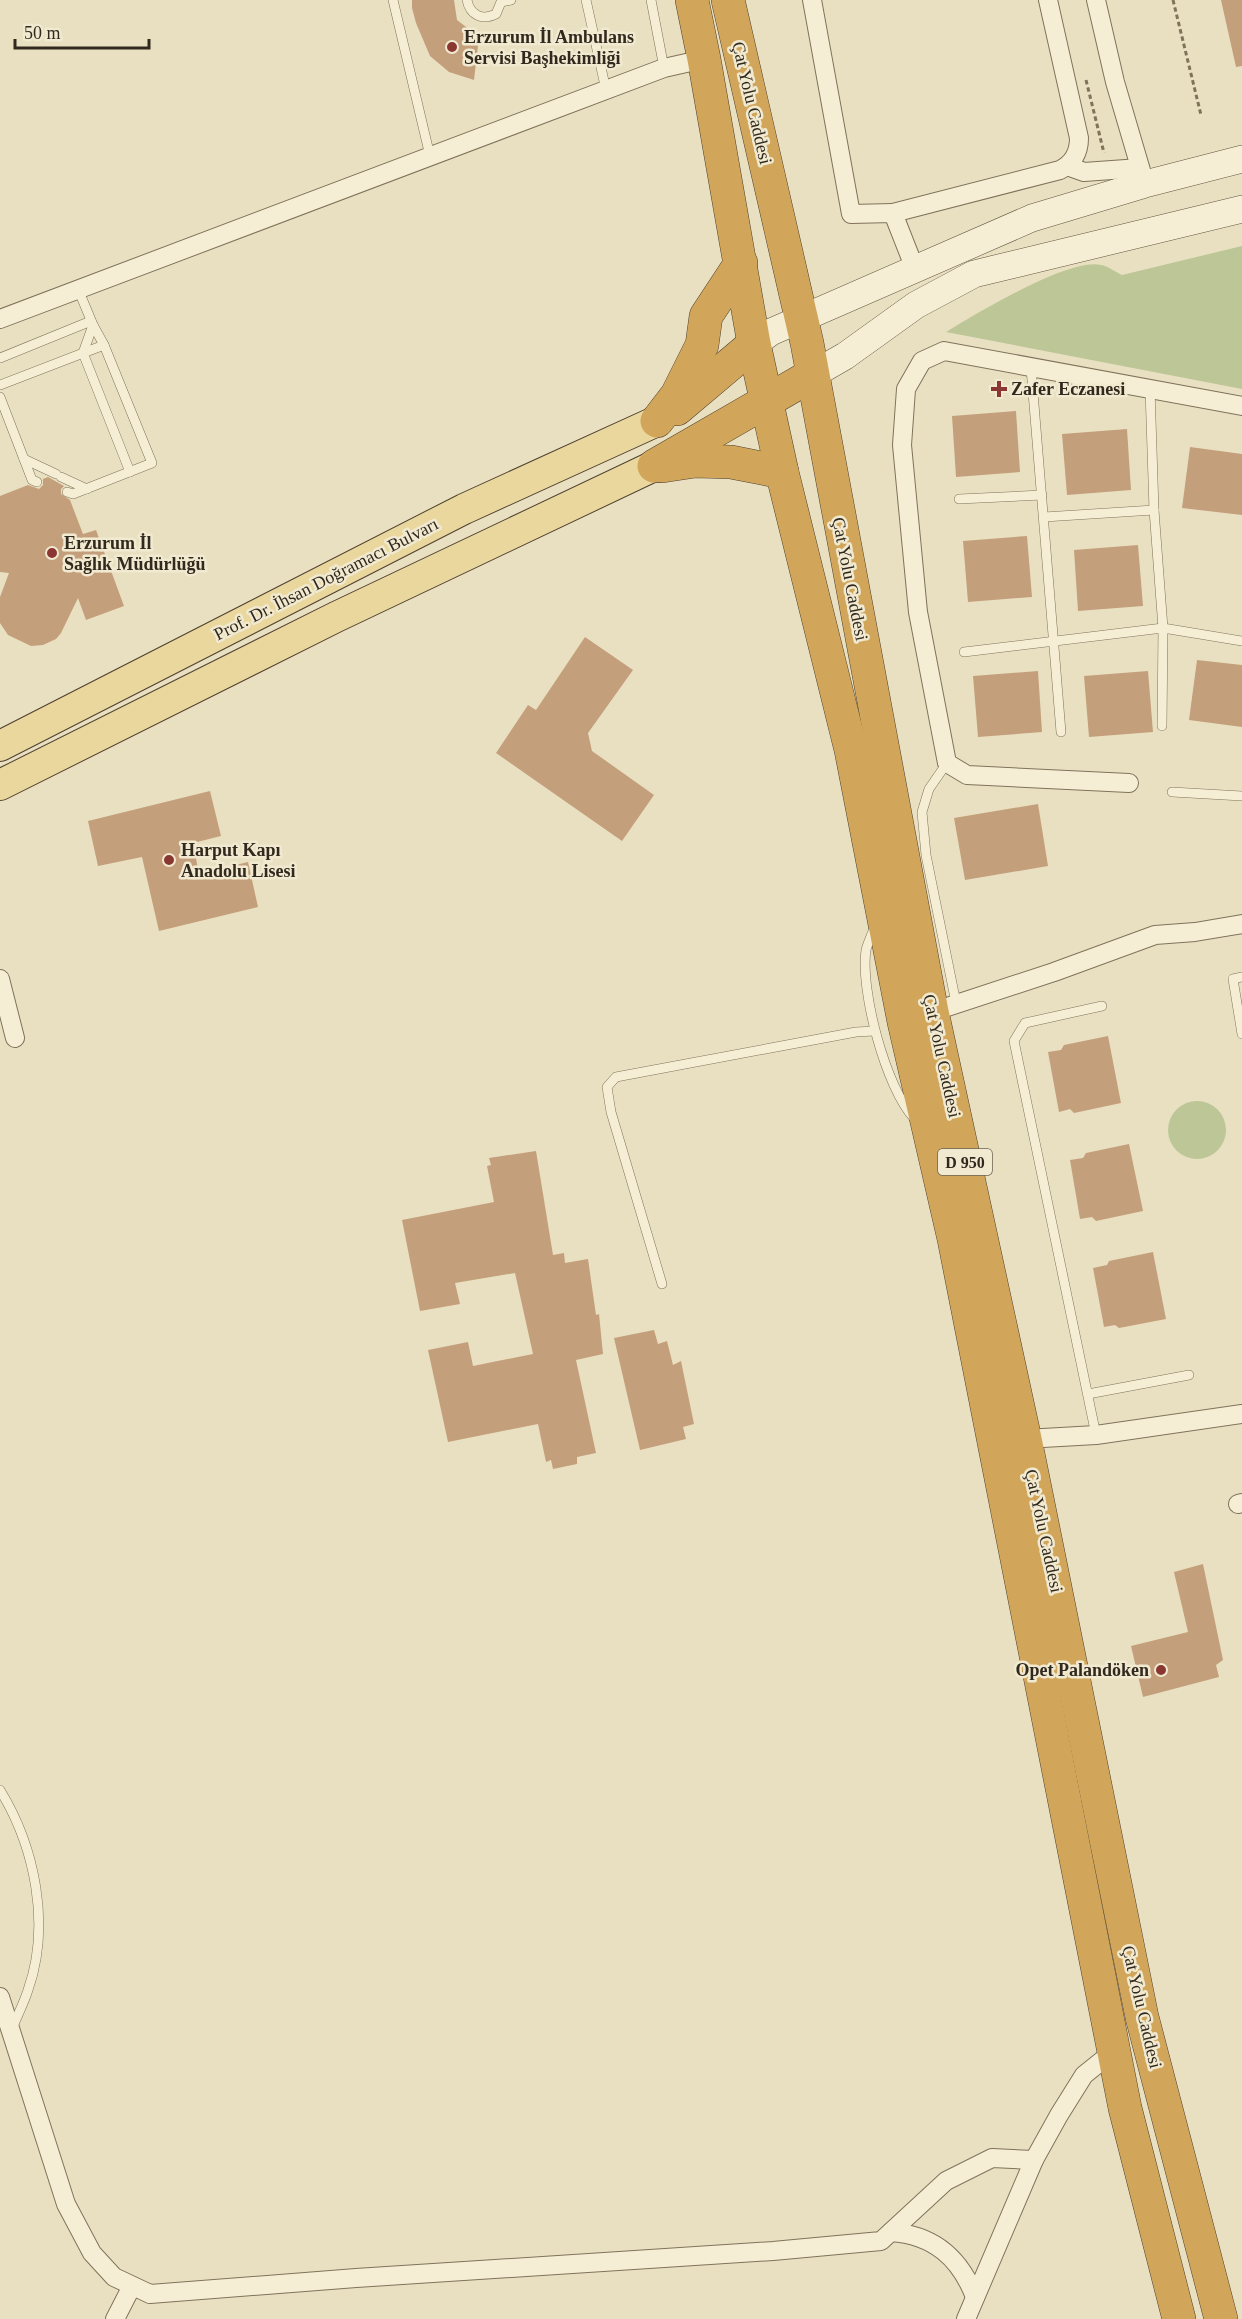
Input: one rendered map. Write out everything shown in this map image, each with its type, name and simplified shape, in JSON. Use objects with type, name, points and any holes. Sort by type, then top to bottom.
[{"type":"highway","name":"Çat Yolu Caddesi","points":[[692,0],[754,344],[782,472],[851,750],[904,1022],[954,1239],[1125,2108],[1179,2319]]},
{"type":"highway","name":"Çat Yolu Caddesi","points":[[728,0],[801,319],[944,1008],[1025,1439],[1142,2016],[1221,2319]]},
{"type":"highway","points":[[657,420],[677,395],[702,345],[706,316],[741,263]]},
{"type":"highway","points":[[657,420],[672,413],[754,344]]},
{"type":"highway","points":[[654,466],[812,375]]},
{"type":"highway","points":[[654,466],[669,466],[695,461],[731,462],[782,472]]},
{"type":"main road","points":[[754,344],[771,332],[1032,218],[1143,176],[1242,159]]},
{"type":"main road","points":[[812,375],[845,356],[916,305],[974,274],[1242,209]]},
{"type":"main road","name":"Prof. Dr. İhsan Doğramacı Bulvarı","points":[[0,746],[464,509],[657,420]]},
{"type":"main road","name":"Prof. Dr. İhsan Doğramacı Bulvarı","points":[[0,784],[336,617],[654,466]]},
{"type":"street","points":[[812,0],[851,214],[893,213],[1060,170],[1067,166],[1077,153],[1079,138],[1048,0]]},
{"type":"street","points":[[1067,166],[1084,172],[1108,170],[1143,176],[1115,82],[1096,0]]},
{"type":"street","points":[[0,319],[664,68],[704,59]]},
{"type":"street","points":[[893,213],[915,269]]},
{"type":"street","points":[[1129,783],[967,775],[947,763],[918,612],[902,445],[906,389],[922,361],[944,351],[1242,406]]},
{"type":"street","points":[[944,1008],[1054,972],[1155,935],[1195,932],[1242,924]]},
{"type":"street","points":[[0,979],[15,1038]]},
{"type":"street","points":[[1025,1439],[1096,1435],[1242,1414]]},
{"type":"street","points":[[0,1997],[66,2204],[92,2253],[114,2277],[150,2294],[773,2251],[881,2241],[946,2181],[992,2158],[1034,2160]]},
{"type":"street","points":[[966,2319],[1034,2160],[1084,2075],[1104,2059],[1115,2054]]},
{"type":"street","points":[[891,2232],[910,2233],[941,2249],[965,2275],[975,2297]]},
{"type":"street","points":[[115,2319],[132,2286]]},
{"type":"lane","points":[[393,0],[430,156]]},
{"type":"lane","points":[[467,0],[474,13],[483,18],[496,14],[505,1]]},
{"type":"lane","points":[[586,0],[606,90]]},
{"type":"lane","points":[[651,0],[664,68]]},
{"type":"lane","points":[[67,492],[73,494],[152,463],[104,345],[78,289]]},
{"type":"lane","points":[[92,323],[83,353],[130,472]]},
{"type":"lane","points":[[0,358],[92,323]]},
{"type":"lane","points":[[0,385],[104,345]]},
{"type":"lane","points":[[1031,368],[1061,732]]},
{"type":"lane","points":[[1150,389],[1154,510],[1163,628],[1161,726]]},
{"type":"lane","points":[[0,397],[32,480],[37,482]]},
{"type":"lane","points":[[24,459],[87,489]]},
{"type":"lane","points":[[959,499],[1042,495]]},
{"type":"lane","points":[[1044,517],[1154,510]]},
{"type":"lane","points":[[964,652],[1163,628],[1242,641]]},
{"type":"lane","points":[[944,1008],[922,812],[929,789],[947,763]]},
{"type":"lane","points":[[1173,792],[1242,796]]},
{"type":"lane","points":[[882,905],[866,950],[868,997],[874,1031],[903,1106],[930,1135]]},
{"type":"lane","points":[[1242,977],[1233,979],[1242,1034]]},
{"type":"lane","points":[[1096,1435],[1014,1041],[1025,1023],[1102,1006]]},
{"type":"lane","points":[[662,1284],[611,1112],[607,1088],[616,1077],[856,1032],[874,1031]]},
{"type":"lane","points":[[1088,1394],[1189,1375]]},
{"type":"lane","points":[[0,1790],[14,1816],[27,1850],[36,1890],[38,1912],[38,1935],[33,1972],[11,2031]]},
{"type":"path","points":[[1173,0],[1201,115]]},
{"type":"path","points":[[1086,80],[1108,170]]},
{"type":"green space","points":[[1242,246],[1242,389],[946,332],[1023,289],[1068,270],[1087,265],[1101,265],[1122,275]]},
{"type":"green space","points":[[1197,1101],[1213,1106],[1221,1114],[1226,1130],[1221,1146],[1213,1154],[1197,1159],[1181,1154],[1173,1146],[1168,1130],[1173,1114],[1181,1106]]},
{"type":"building","name":"Erzurum İl Ambulans Servisi Başhekimliği","points":[[412,0],[454,0],[457,20],[479,37],[474,80],[449,72],[430,56],[416,23]]},
{"type":"building","points":[[1221,0],[1242,0],[1242,66],[1236,67]]},
{"type":"building","points":[[1016,411],[1020,472],[956,477],[952,416]]},
{"type":"building","points":[[1127,429],[1131,490],[1067,495],[1062,434]]},
{"type":"building","points":[[1190,447],[1242,454],[1242,515],[1182,508]]},
{"type":"building","name":"Erzurum İl Sağlık Müdürlüğü","points":[[48,477],[64,486],[61,494],[70,500],[83,534],[96,530],[124,606],[86,620],[78,598],[56,639],[43,645],[31,646],[8,635],[0,623],[0,597],[9,573],[0,572],[0,496],[28,485],[39,489],[43,485],[43,479]]},
{"type":"building","points":[[1027,536],[1032,597],[968,602],[963,541]]},
{"type":"building","points":[[1138,545],[1143,606],[1078,611],[1074,550]]},
{"type":"building","points":[[585,637],[633,670],[588,733],[592,751],[654,795],[622,841],[496,753],[528,705],[536,710]]},
{"type":"building","points":[[1197,660],[1242,665],[1242,727],[1189,720]]},
{"type":"building","points":[[1038,671],[1042,732],[978,737],[973,676]]},
{"type":"building","points":[[1148,671],[1153,732],[1089,737],[1084,676]]},
{"type":"building","name":"Harput Kapı Anadolu Lisesi","points":[[210,791],[221,836],[193,843],[199,874],[248,862],[258,907],[159,931],[142,857],[98,866],[88,821]]},
{"type":"building","points":[[1038,804],[1048,866],[965,880],[954,818]]},
{"type":"building","points":[[1108,1036],[1121,1103],[1074,1113],[1070,1109],[1059,1112],[1048,1052],[1061,1050],[1064,1045]]},
{"type":"building","points":[[1129,1144],[1143,1211],[1096,1221],[1092,1217],[1080,1219],[1070,1160],[1083,1158],[1086,1153]]},
{"type":"building","points":[[536,1151],[553,1255],[564,1253],[565,1263],[588,1259],[596,1315],[599,1314],[603,1354],[576,1360],[596,1453],[577,1457],[577,1464],[553,1469],[551,1460],[546,1462],[538,1424],[448,1442],[428,1350],[468,1342],[473,1366],[533,1354],[515,1273],[455,1283],[460,1304],[420,1311],[402,1220],[494,1202],[487,1166],[491,1165],[489,1158]]},
{"type":"building","points":[[1153,1252],[1166,1319],[1119,1328],[1115,1325],[1104,1327],[1093,1268],[1107,1265],[1109,1261]]},
{"type":"building","points":[[654,1330],[658,1344],[667,1341],[673,1365],[681,1361],[694,1424],[683,1427],[686,1439],[640,1450],[614,1338]]},
{"type":"building","points":[[1203,1564],[1223,1660],[1216,1665],[1219,1677],[1143,1697],[1131,1646],[1188,1632],[1174,1572]]},
{"type":"place","name":"Erzurum İl Ambulans Servisi Başhekimliği","points":[[452,47]]},
{"type":"place","name":"Zafer Eczanesi","points":[[999,389]]},
{"type":"place","name":"Erzurum İl Sağlık Müdürlüğü","points":[[52,553]]},
{"type":"place","name":"Harput Kapı Anadolu Lisesi","points":[[169,860]]},
{"type":"place","name":"Opet Palandöken","points":[[1161,1670]]}]
